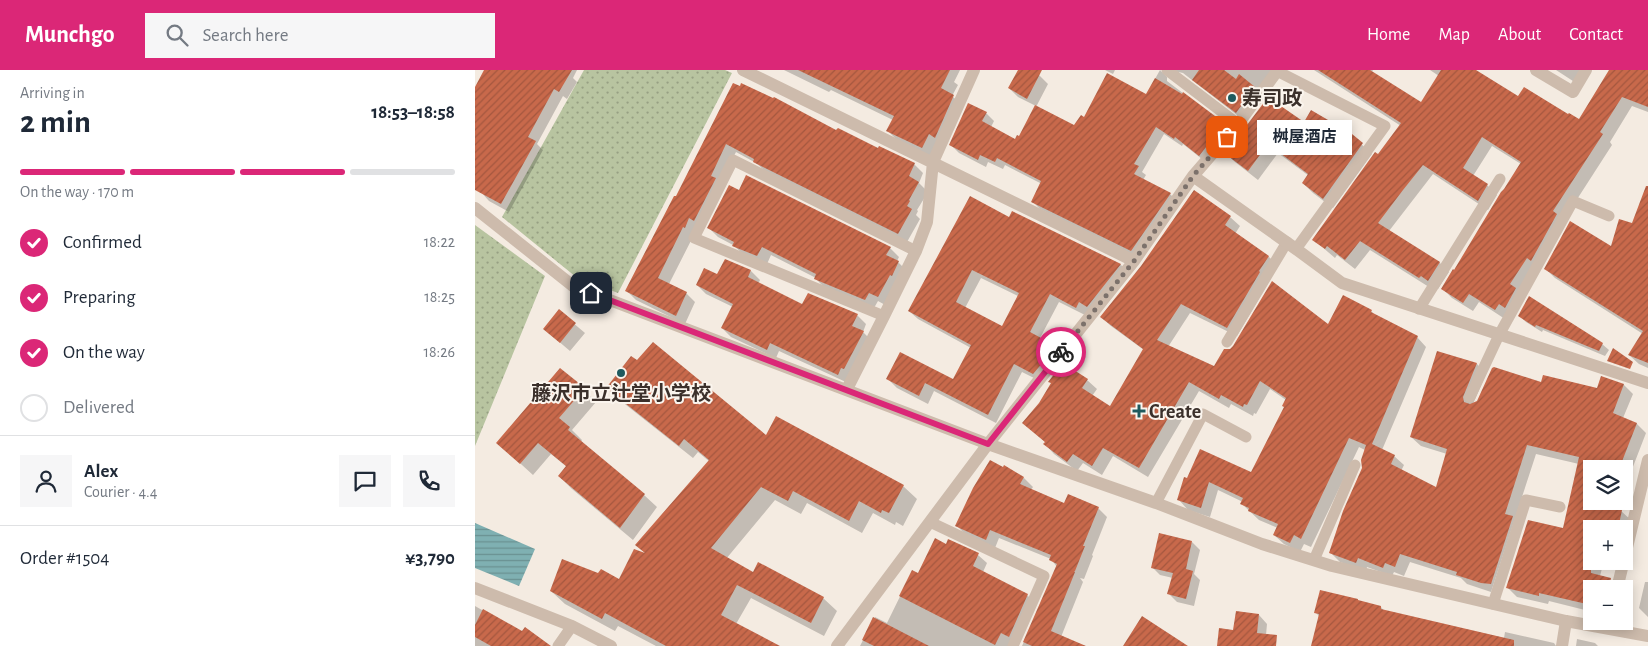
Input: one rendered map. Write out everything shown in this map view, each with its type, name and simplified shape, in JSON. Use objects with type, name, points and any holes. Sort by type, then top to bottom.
[{"type":"street","points":[[743,70],[1134,261]]},
{"type":"street","points":[[847,389],[884,316],[927,222],[933,162],[974,70]]},
{"type":"street","points":[[1535,70],[1573,92],[1585,70]]},
{"type":"street","points":[[837,646],[988,444],[1134,261],[1193,176],[1238,124],[1277,71]]},
{"type":"street","points":[[1193,176],[1342,283],[1648,383]]},
{"type":"street","points":[[475,208],[573,286],[988,444],[1156,503],[1262,544],[1314,560],[1566,621],[1583,623]]},
{"type":"street","points":[[1619,580],[1648,460]]},
{"type":"street","points":[[475,588],[572,626],[611,646]]},
{"type":"street","points":[[1562,646],[1566,621]]},
{"type":"street","points":[[1627,630],[1648,636]]},
{"type":"lane","points":[[1167,70],[1238,124]]},
{"type":"lane","points":[[1227,342],[1291,245],[1385,126],[1277,71]]},
{"type":"lane","points":[[884,316],[694,238],[733,160],[915,251]]},
{"type":"lane","points":[[1419,309],[1500,179]]},
{"type":"lane","points":[[1470,396],[1499,335],[1573,201],[1609,216]]},
{"type":"lane","points":[[1156,503],[1203,414],[1246,437]]},
{"type":"lane","points":[[1314,560],[1355,465]]},
{"type":"lane","points":[[1493,604],[1526,500],[1560,507]]},
{"type":"lane","points":[[930,522],[1044,576],[1013,646]]},
{"type":"lane","points":[[558,646],[572,626]]},
{"type":"green space","points":[[584,70],[725,70],[732,73],[618,293],[576,277],[502,217]]},
{"type":"green space","points":[[475,225],[545,276],[475,446]]},
{"type":"water","points":[[475,523],[535,549],[519,586],[475,568]]},
{"type":"building","points":[[484,70],[572,70],[559,92],[554,89],[528,137],[536,141],[501,204],[475,190],[475,87]]},
{"type":"building","points":[[798,70],[950,70],[941,88],[954,95],[935,138],[929,134],[922,148],[886,131],[894,116]]},
{"type":"building","points":[[1018,70],[1042,70],[1027,99],[1008,88]]},
{"type":"building","name":"寿司政","points":[[1199,70],[1224,70],[1236,79],[1239,74],[1255,87],[1236,113],[1192,80]]},
{"type":"building","points":[[1318,70],[1370,70],[1421,102],[1441,70],[1476,70],[1518,96],[1524,87],[1579,119],[1609,70],[1648,70],[1648,107],[1622,97],[1600,132],[1603,134],[1553,211],[1557,214],[1531,261],[1527,258],[1510,284],[1516,288],[1505,308],[1499,304],[1495,310],[1469,294],[1463,303],[1441,289],[1521,162],[1482,137],[1463,168],[1488,184],[1478,201],[1423,165],[1403,190],[1378,223],[1440,262],[1428,281],[1421,276],[1419,278],[1360,241],[1345,260],[1327,246],[1325,249],[1312,240],[1375,152],[1378,154],[1401,123]]},
{"type":"building","points":[[1107,73],[1146,94],[1155,78],[1182,94],[1183,92],[1227,125],[1199,156],[1175,137],[1174,139],[1156,127],[1134,164],[1139,166],[1134,174],[1171,193],[1131,251],[1031,202],[1041,181],[997,158],[995,162],[980,155],[978,160],[949,145],[968,103],[987,112],[982,121],[1015,139],[1017,135],[1019,136],[1035,105],[1074,125],[1081,115],[1084,117]]},
{"type":"building","points":[[733,83],[740,86],[741,83],[774,97],[836,130],[838,128],[878,148],[879,146],[915,163],[909,176],[919,182],[907,206],[912,209],[898,234],[753,162],[754,159],[726,144],[711,176],[716,178],[694,221],[689,218],[685,228],[683,227],[658,278],[687,292],[676,316],[625,291]]},
{"type":"building","points":[[1268,97],[1304,122],[1311,110],[1352,134],[1363,143],[1323,199],[1302,183],[1308,174],[1268,144],[1248,171],[1224,153]]},
{"type":"building","points":[[746,175],[891,247],[886,255],[899,261],[892,276],[890,275],[878,297],[869,293],[865,300],[814,279],[816,274],[762,247],[757,256],[732,246],[734,242],[707,228],[729,185],[739,190]]},
{"type":"building","points":[[1646,186],[1648,186],[1648,363],[1628,355],[1643,331],[1544,269],[1570,221],[1611,246],[1619,219],[1632,223]]},
{"type":"building","points":[[1194,190],[1231,216],[1225,225],[1269,256],[1227,328],[1181,304],[1157,340],[1214,366],[1224,349],[1230,349],[1233,346],[1272,281],[1328,324],[1343,295],[1418,336],[1372,444],[1395,455],[1391,464],[1436,487],[1447,449],[1410,437],[1437,351],[1477,363],[1463,397],[1464,402],[1470,404],[1477,401],[1494,367],[1541,382],[1543,375],[1597,388],[1601,376],[1624,384],[1613,413],[1637,423],[1623,460],[1583,460],[1583,510],[1622,510],[1620,520],[1583,520],[1583,570],[1591,570],[1591,573],[1611,578],[1611,580],[1583,580],[1583,603],[1506,588],[1528,520],[1563,528],[1579,457],[1527,445],[1505,514],[1513,516],[1491,584],[1481,583],[1456,575],[1457,572],[1400,554],[1395,567],[1385,563],[1383,568],[1358,558],[1356,563],[1329,553],[1343,511],[1362,468],[1361,460],[1366,445],[1349,438],[1301,539],[1294,535],[1290,543],[1273,535],[1278,524],[1248,511],[1249,508],[1240,504],[1243,498],[1209,482],[1201,508],[1177,500],[1184,477],[1187,478],[1200,449],[1251,472],[1284,407],[1282,406],[1286,398],[1260,381],[1247,405],[1244,404],[1243,407],[1221,395],[1219,399],[1189,382],[1139,468],[1103,448],[1092,466],[1073,454],[1067,462],[1043,444],[1045,442],[1022,423],[1039,403],[1051,383],[1048,382],[1063,363],[1088,379],[1082,388],[1110,406],[1143,349],[1100,317],[1141,266]]},
{"type":"building","points":[[970,196],[1009,217],[1012,211],[1121,264],[1087,307],[1079,302],[1076,308],[1050,294],[1030,332],[1043,339],[1038,348],[1049,355],[1033,374],[1014,364],[988,415],[925,383],[919,396],[886,379],[900,352],[953,379],[971,345],[908,311]],"holes":[[[972,270],[1019,293],[1002,326],[956,302]]]},
{"type":"building","points":[[725,259],[751,270],[748,277],[802,304],[808,293],[858,314],[852,326],[864,331],[844,369],[841,368],[838,375],[770,343],[767,350],[721,328],[733,304],[696,285],[704,268],[717,274]]},
{"type":"building","points":[[1529,296],[1603,343],[1599,351],[1536,325],[1535,327],[1518,316]]},
{"type":"building","points":[[559,309],[576,323],[560,343],[543,329]]},
{"type":"building","points":[[653,342],[766,435],[776,416],[904,485],[889,513],[882,510],[881,513],[859,501],[849,521],[793,491],[788,501],[761,487],[711,548],[753,572],[758,562],[824,597],[811,623],[737,585],[721,615],[780,646],[666,646],[605,613],[602,619],[550,591],[562,559],[598,573],[601,569],[619,579],[634,549],[645,553],[635,545],[709,460],[684,439],[679,446],[606,388],[631,356],[637,360]]},
{"type":"building","points":[[1613,348],[1633,362],[1630,369],[1607,361]]},
{"type":"building","points":[[560,368],[585,388],[559,418],[570,427],[568,430],[645,494],[620,528],[558,476],[566,466],[538,443],[520,464],[496,443]]},
{"type":"building","points":[[990,460],[1003,467],[1004,465],[1024,477],[1020,484],[1064,503],[1068,494],[1099,507],[1051,631],[1086,646],[1032,646],[1023,642],[1057,564],[1049,560],[1051,555],[990,530],[986,540],[955,526],[973,488]]},
{"type":"building","points":[[1159,533],[1192,541],[1186,569],[1193,571],[1186,599],[1167,594],[1173,573],[1151,568]]},
{"type":"building","points":[[935,538],[946,544],[948,539],[979,553],[973,566],[1028,594],[1009,637],[1001,633],[995,645],[899,596],[912,570],[918,573]]},
{"type":"building","points":[[1320,590],[1381,606],[1381,609],[1514,640],[1514,646],[1311,646],[1319,614],[1314,613]]},
{"type":"building","points":[[483,609],[522,631],[525,627],[551,646],[491,646],[475,637],[475,625]]},
{"type":"building","points":[[1236,611],[1259,614],[1257,633],[1277,635],[1276,646],[1217,646],[1219,628],[1233,630]]},
{"type":"building","points":[[1142,616],[1188,646],[1123,646]]},
{"type":"building","points":[[873,617],[929,646],[874,646],[862,640]]},
{"type":"way so far","points":[[1061,352],[1134,261],[1193,176],[1227,137]]},
{"type":"place","name":"寿司政","points":[[1232,98]]},
{"type":"place","name":"桝屋酒店","points":[[1227,137]]},
{"type":"place","name":"藤沢市立辻堂小学校","points":[[621,373]]},
{"type":"place","name":"Create","points":[[1139,411]]},
{"type":"route","points":[[591,293],[988,444],[1061,352]]}]
